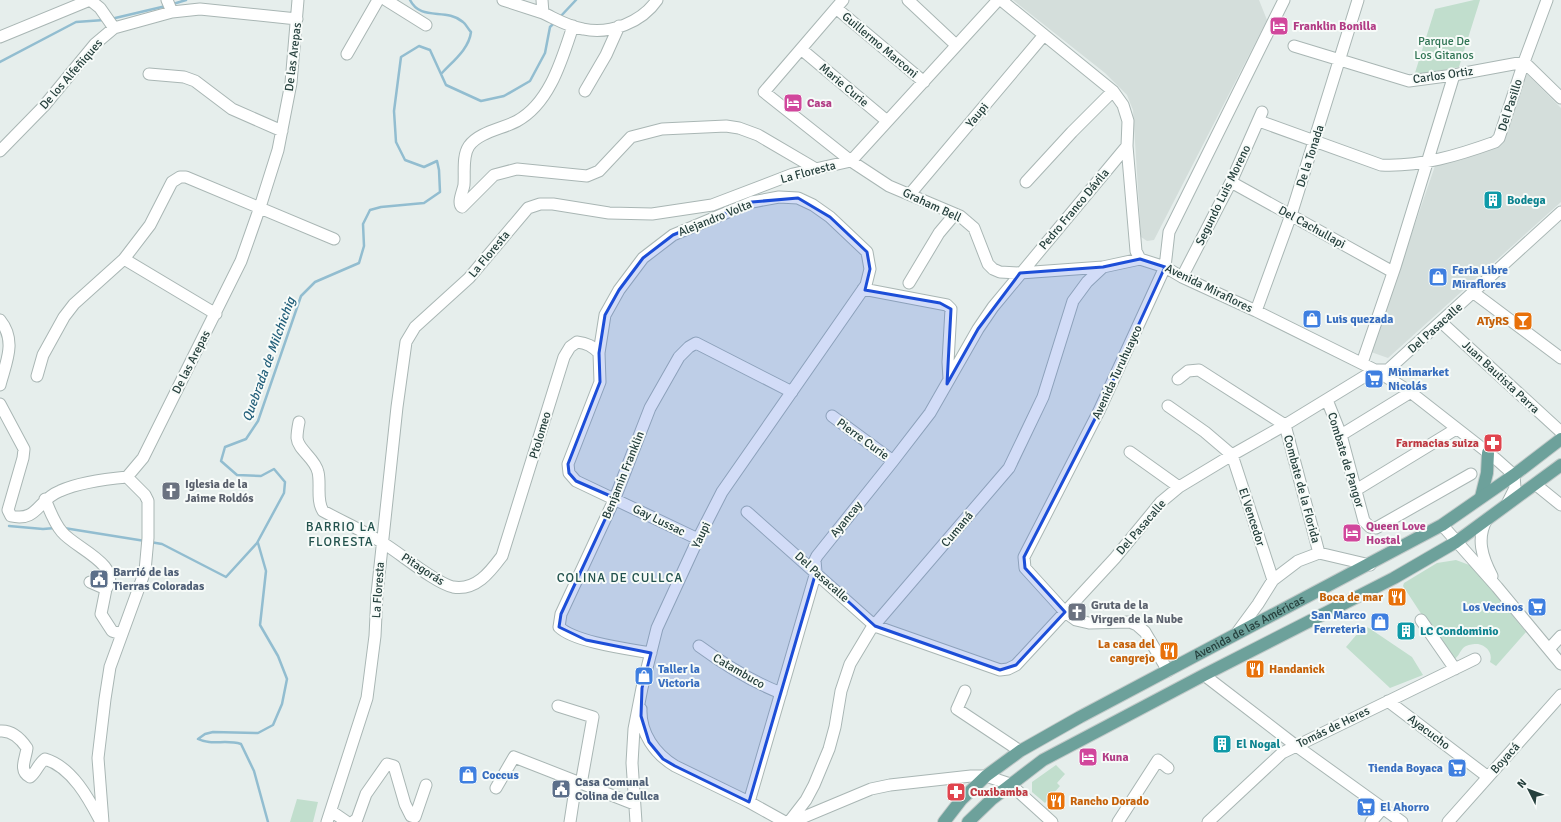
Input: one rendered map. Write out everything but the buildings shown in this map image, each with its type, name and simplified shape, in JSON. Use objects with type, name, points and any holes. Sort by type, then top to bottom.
[{"type":"main road","name":"Avenida de las Américas","points":[[944,822],[961,800],[986,776],[1020,751],[1370,565],[1442,525],[1514,475],[1561,439]]},
{"type":"main road","points":[[1481,497],[1488,473],[1488,453]]},
{"type":"main road","name":"Avenida de las Américas","points":[[968,822],[981,808],[1010,784],[1043,760],[1204,675],[1394,578],[1456,542],[1561,465]]},
{"type":"street","points":[[0,37],[90,0],[100,8],[111,24]]},
{"type":"street","name":"De las Arepas","points":[[127,477],[143,458],[216,314],[241,261],[278,150],[291,83],[298,0]]},
{"type":"street","points":[[348,54],[378,0]]},
{"type":"street","points":[[386,0],[426,25]]},
{"type":"street","points":[[503,0],[546,14],[568,25],[592,30],[618,26],[638,19],[657,0]]},
{"type":"street","points":[[542,0],[546,14]]},
{"type":"street","points":[[908,0],[956,45]]},
{"type":"street","points":[[1000,0],[1112,91],[1123,106],[1128,121],[1127,146],[1136,250],[1140,259],[1103,267]]},
{"type":"street","name":"La Floresta","points":[[329,817],[368,698],[375,636],[376,594],[397,407],[406,342],[415,326],[469,278],[528,208],[540,204],[552,204],[609,213],[652,214],[712,205],[793,174],[851,161],[956,45],[1000,0]]},
{"type":"street","name":"De la Tonada","points":[[1256,311],[1291,215],[1341,61],[1358,0]]},
{"type":"street","name":"Del Pasillo","points":[[1427,163],[1495,142],[1499,138],[1524,62],[1547,0]]},
{"type":"street","name":"Avenida Turuhuayco","points":[[1168,671],[1146,632],[1137,625],[1130,622],[1089,623],[1076,620],[1065,612],[1025,568],[1024,557],[1099,411],[1165,267],[1169,232],[1279,3]]},
{"type":"street","points":[[801,49],[840,4]]},
{"type":"street","name":"Guillermo Marconi","points":[[840,4],[924,82]]},
{"type":"street","name":"De los Alfeñiques","points":[[0,152],[44,106],[111,24],[170,6],[297,19]]},
{"type":"street","points":[[568,25],[563,57],[548,90],[532,110],[518,121],[479,137],[469,146],[465,157],[464,186],[460,203],[462,208],[494,175],[517,169],[587,176],[599,171],[630,137],[662,129],[726,126],[740,128],[758,135],[816,169]]},
{"type":"street","points":[[584,91],[603,61],[618,26]]},
{"type":"street","name":"Yaupi","points":[[910,194],[1044,35]]},
{"type":"street","name":"Carlos Ortiz","points":[[1294,46],[1408,81],[1454,75],[1524,62]]},
{"type":"street","name":"Graham Bell","points":[[801,49],[764,92],[851,161],[890,186],[955,214],[974,228],[988,264],[1000,272],[1020,273],[1103,267]]},
{"type":"street","name":"Marie Curie","points":[[801,49],[887,121]]},
{"type":"street","points":[[1524,62],[1560,96]]},
{"type":"street","points":[[149,74],[184,77],[195,81],[232,109],[282,131]]},
{"type":"street","points":[[1362,363],[1393,272],[1454,75]]},
{"type":"street","points":[[1026,182],[1112,91]]},
{"type":"street","name":"Segundo Luis Moreno","points":[[1182,277],[1231,182],[1261,117],[1314,142]]},
{"type":"street","points":[[1314,142],[1381,165],[1427,163]]},
{"type":"street","name":"Pedro Franco Dávila","points":[[1020,273],[1127,146]]},
{"type":"street","points":[[38,376],[43,354],[64,317],[74,304],[124,259],[150,225],[172,182],[180,177],[186,177],[334,239]]},
{"type":"street","name":"Del Cachullapi","points":[[1231,182],[1393,272]]},
{"type":"street","name":"Alejandro Volta","points":[[576,481],[569,473],[568,464],[600,382],[599,353],[605,315],[619,290],[643,258],[673,235],[752,202],[779,198],[798,198],[813,205],[847,232],[867,252],[870,269],[864,287]]},
{"type":"street","points":[[712,205],[718,216]]},
{"type":"street","name":"Del Pasacalle","points":[[747,512],[875,626],[1000,670],[1008,669],[1016,665],[1115,558],[1161,502],[1179,487],[1375,370],[1388,370],[1391,368],[1561,212]]},
{"type":"street","points":[[909,283],[939,234],[955,214]]},
{"type":"street","points":[[124,259],[216,314]]},
{"type":"street","name":"Avenida Miraflores","points":[[1140,259],[1165,267],[1182,277],[1256,311],[1375,370],[1411,392],[1514,475]]},
{"type":"street","name":"Cumaná","points":[[791,822],[806,800],[829,749],[835,728],[841,691],[850,664],[871,629],[1009,468],[1044,397],[1073,301],[1087,282],[1103,267]]},
{"type":"street","name":"Ayancay","points":[[749,802],[816,572],[815,560],[820,551],[930,413],[978,329],[1020,273]]},
{"type":"street","points":[[864,287],[947,305],[951,309],[948,362],[950,379]]},
{"type":"street","name":"Yaupi","points":[[636,822],[632,763],[634,729],[642,688],[657,628],[722,492],[864,287]]},
{"type":"street","points":[[1474,293],[1561,358]]},
{"type":"street","points":[[0,320],[10,352],[0,384]]},
{"type":"street","name":"Juan Bautista Parra","points":[[1441,322],[1561,432]]},
{"type":"street","name":"Ptolomeo","points":[[502,556],[564,357],[570,347],[577,342],[585,343],[594,347],[599,353]]},
{"type":"street","name":"Benjamin Franklin","points":[[651,654],[586,640],[562,630],[559,627],[561,614],[615,498],[650,408],[679,357],[689,347],[696,343],[792,392]]},
{"type":"street","points":[[1178,379],[1188,371],[1199,370],[1285,425]]},
{"type":"street","points":[[1341,435],[1411,392]]},
{"type":"street","name":"Combate de Pangor","points":[[1327,400],[1341,435],[1364,521],[1370,527],[1376,528],[1471,474]]},
{"type":"street","points":[[0,404],[24,449],[23,458],[8,510],[11,516]]},
{"type":"street","points":[[1168,406],[1232,455]]},
{"type":"street","name":"Pierre Curie","points":[[832,416],[893,461]]},
{"type":"street","name":"Pitagorás","points":[[299,422],[297,438],[300,445],[316,463],[320,485],[319,501],[323,511],[382,542],[437,580],[453,587],[473,585],[486,576],[502,556]]},
{"type":"street","name":"Combate de la Florida","points":[[1285,425],[1319,553]]},
{"type":"street","points":[[1356,490],[1456,429]]},
{"type":"street","points":[[1130,452],[1179,487]]},
{"type":"street","name":"El Vencedor","points":[[1232,455],[1273,580]]},
{"type":"street","points":[[1506,505],[1515,488],[1514,475]]},
{"type":"street","points":[[0,509],[11,516],[26,518],[32,514],[45,499],[60,491],[89,482],[127,477],[145,495],[148,501],[148,542],[145,571],[110,667],[99,746],[102,822]]},
{"type":"street","name":"Gay Lussac","points":[[576,481],[615,498],[698,540]]},
{"type":"street","points":[[1535,484],[1561,505]]},
{"type":"street","points":[[45,499],[55,522],[63,534],[107,568],[110,580],[101,606],[101,614],[112,631],[121,634]]},
{"type":"street","points":[[1488,519],[1481,531],[1482,551],[1497,587]]},
{"type":"street","points":[[1442,525],[1497,587],[1561,664]]},
{"type":"street","points":[[1232,638],[1258,604],[1273,580],[1298,561],[1319,553],[1370,565]]},
{"type":"street","points":[[90,582],[106,590]]},
{"type":"street","points":[[1421,620],[1455,669]]},
{"type":"street","points":[[1549,649],[1561,636]]},
{"type":"street","name":"Catambuco","points":[[698,646],[729,668],[755,683],[781,693]]},
{"type":"street","name":"Tomás de Heres","points":[[1208,822],[1282,753],[1295,745],[1476,659]]},
{"type":"street","points":[[1204,675],[1295,745],[1402,822]]},
{"type":"street","points":[[642,688],[641,716],[649,742],[663,759],[749,802],[785,822]]},
{"type":"street","points":[[965,692],[957,709],[1020,751]]},
{"type":"street","name":"Boyacá","points":[[1448,822],[1561,695]]},
{"type":"street","name":"Ayacucho","points":[[1388,701],[1488,777]]},
{"type":"street","points":[[558,706],[593,718],[570,822]]},
{"type":"street","points":[[0,731],[8,732],[17,736],[27,748],[23,768],[26,775],[30,777],[33,775],[37,767],[44,759],[53,763],[69,775],[80,788],[102,822]]},
{"type":"street","points":[[496,788],[514,757],[634,804]]},
{"type":"street","points":[[1118,822],[1158,760],[1168,768]]},
{"type":"street","points":[[354,822],[366,794],[387,764],[394,766],[405,804],[412,816],[415,817],[418,813],[426,785]]},
{"type":"street","points":[[791,822],[852,796],[890,785],[986,776],[1010,784],[1052,822]]},
{"type":"street","points":[[1371,822],[1383,808]]},
{"type":"street","points":[[329,817],[347,822]]},
{"type":"highlighted area","points":[[798,198],[830,217],[867,252],[870,269],[865,290],[940,303],[951,309],[947,384],[978,329],[1020,273],[1103,267],[1140,259],[1165,267],[1099,411],[1024,557],[1025,568],[1065,612],[1016,665],[1000,670],[875,626],[816,572],[749,802],[663,759],[649,742],[641,716],[642,688],[651,653],[586,640],[559,627],[561,614],[615,498],[576,481],[569,473],[568,464],[600,382],[599,353],[605,315],[619,290],[643,258],[673,235],[752,202]]},
{"type":"shaded area","points":[[1013,0],[1259,0],[1267,20],[1154,240],[1147,241],[1141,237],[1133,110],[1127,95],[1105,73]]},
{"type":"shaded area","name":"Feria Libre Miraflores","points":[[1527,74],[1561,108],[1561,202],[1388,358],[1371,352],[1436,163],[1499,146]]},
{"type":"green space","name":"Parque De Los Gitanos","points":[[1480,0],[1459,67],[1414,76],[1435,9]]},
{"type":"green space","points":[[1456,560],[1472,566],[1526,632],[1496,666],[1490,662],[1491,656],[1488,650],[1484,646],[1478,644],[1471,644],[1467,646],[1452,661],[1403,586],[1404,583],[1437,563]]},
{"type":"green space","points":[[1364,626],[1412,657],[1423,675],[1390,688],[1346,647]]},
{"type":"green space","points":[[1056,765],[1065,774],[1057,783],[1060,786],[1045,803],[1032,792],[1032,782]]},
{"type":"green space","points":[[297,799],[318,802],[313,822],[290,822]]},
{"type":"waterway","points":[[173,4],[186,0]]},
{"type":"waterway","points":[[410,0],[415,7],[421,11],[449,15],[456,18],[464,23],[471,32],[470,38],[464,49],[442,73]]},
{"type":"waterway","name":"Quebrada de Milchichig","points":[[560,17],[576,0]]},
{"type":"waterway","points":[[111,19],[166,6]]},
{"type":"waterway","points":[[0,62],[76,22],[104,20]]},
{"type":"waterway","name":"Quebrada de Milchichig","points":[[150,542],[162,544],[226,577],[257,543],[284,493],[285,482],[274,469],[261,476],[237,475],[221,461],[225,447],[246,439],[258,421],[301,296],[315,282],[359,263],[364,246],[363,224],[370,210],[381,207],[424,203],[440,192],[437,161],[424,167],[405,160],[396,142],[394,111],[401,57],[419,46],[430,50],[446,85],[481,101],[504,96],[530,81],[545,53],[550,27],[555,22]]},
{"type":"waterway","points":[[9,526],[43,529],[55,528]]},
{"type":"waterway","points":[[64,528],[145,541]]},
{"type":"waterway","points":[[258,543],[266,571],[260,625],[278,656],[287,679],[282,704],[273,725],[258,733],[213,732],[205,734],[198,739],[208,742],[230,742],[241,744],[254,771],[268,822]]},
{"type":"place","name":"Franklin Bonilla","points":[[1279,26]]},
{"type":"place","name":"Casa","points":[[793,103]]},
{"type":"place","name":"Bodega","points":[[1493,200]]},
{"type":"place","name":"Feria Libre Miraflores","points":[[1438,277]]},
{"type":"place","name":"Luis quezada","points":[[1312,319]]},
{"type":"place","name":"ATyRS","points":[[1523,321]]},
{"type":"place","name":"Minimarket Nicolás","points":[[1374,379]]},
{"type":"place","name":"Farmacias suiza","points":[[1493,443]]},
{"type":"place","name":"Iglesia de la Jaime Roldós","points":[[171,491]]},
{"type":"place","name":"Queen Love Hostal","points":[[1352,533]]},
{"type":"place","name":"Barrió de las Tierras Coloradas","points":[[99,579]]},
{"type":"place","name":"Boca de mar","points":[[1397,597]]},
{"type":"place","name":"Los Vecinos","points":[[1537,607]]},
{"type":"place","name":"Gruta de la Virgen de la Nube","points":[[1077,612]]},
{"type":"place","name":"San Marco Ferreteria","points":[[1380,622]]},
{"type":"place","name":"LC Condominio","points":[[1406,631]]},
{"type":"place","name":"La casa del cangrejo","points":[[1169,651]]},
{"type":"place","name":"Handanick","points":[[1255,669]]},
{"type":"place","name":"Taller la Victoria","points":[[644,676]]},
{"type":"place","name":"El Nogal","points":[[1222,744]]},
{"type":"place","name":"Kuna","points":[[1088,757]]},
{"type":"place","name":"Tienda Boyaca","points":[[1457,768]]},
{"type":"place","name":"Coccus","points":[[468,775]]},
{"type":"place","name":"Casa Comunal Colina de Cullca","points":[[561,789]]},
{"type":"place","name":"Cuxibamba","points":[[956,792]]},
{"type":"place","name":"Rancho Dorado","points":[[1056,801]]},
{"type":"place","name":"El Ahorro","points":[[1366,807]]},
{"type":"district","name":"BARRIO LA FLORESTA","points":[[341,534]]},
{"type":"district","name":"COLINA DE CULLCA","points":[[620,577]]}]
